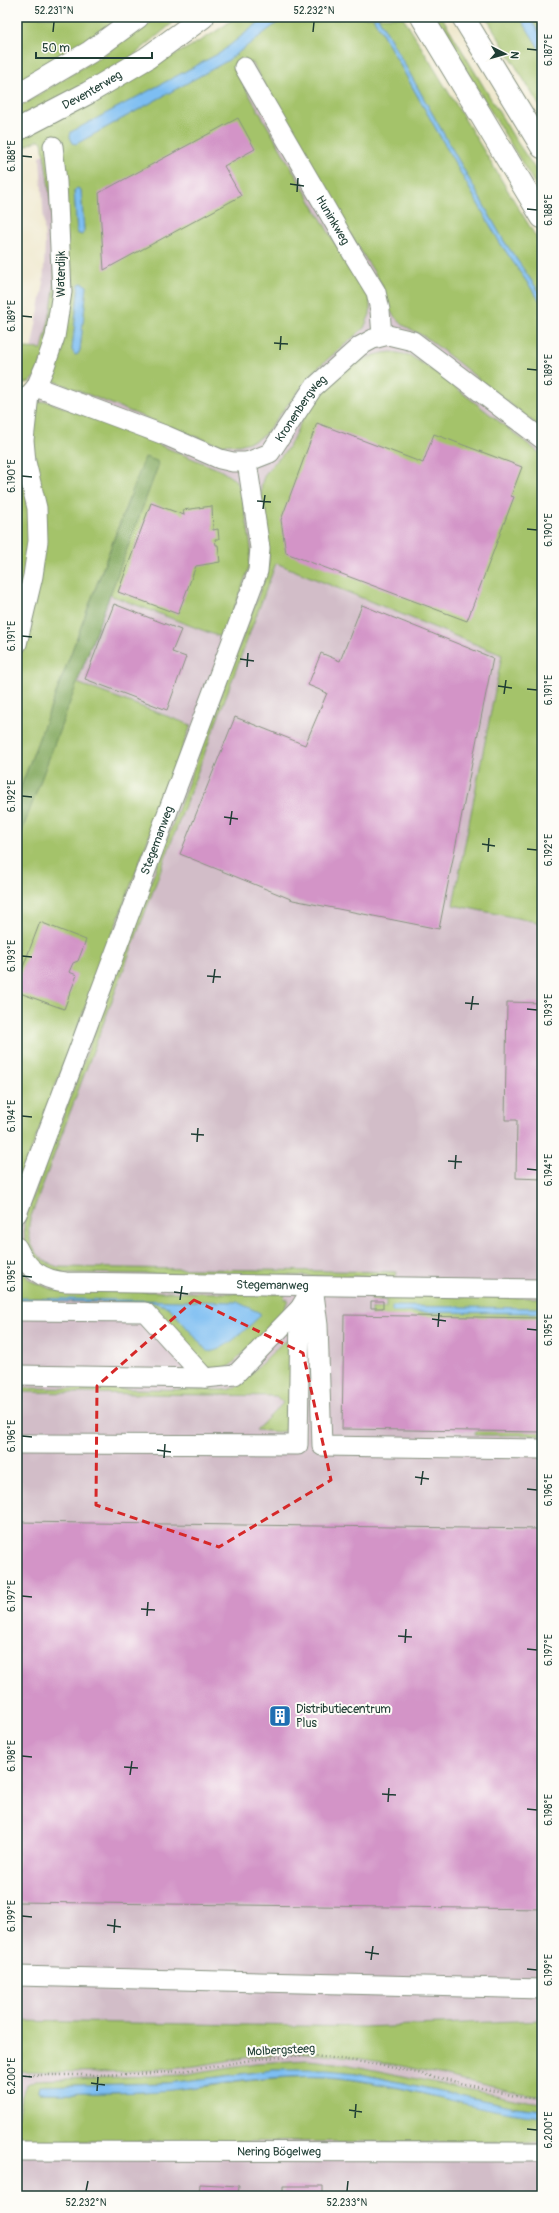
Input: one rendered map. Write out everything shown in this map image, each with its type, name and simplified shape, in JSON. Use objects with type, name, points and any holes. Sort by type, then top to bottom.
[{"type":"main road","points":[[17,95],[90,52],[138,17]]},
{"type":"main road","name":"Deventerweg","points":[[17,130],[88,93],[147,58],[203,17]]},
{"type":"main road","points":[[422,17],[542,217]]},
{"type":"main road","points":[[464,17],[542,148]]},
{"type":"street","name":"Huninkweg","points":[[244,67],[348,248],[376,292],[380,310],[382,336]]},
{"type":"street","name":"Waterdijk","points":[[17,644],[33,576],[38,540],[37,508],[26,462],[24,440],[27,391],[55,337],[62,292],[58,190],[53,146]]},
{"type":"street","name":"Kronenbergweg","points":[[27,391],[167,436],[220,459],[232,462],[247,462],[270,453],[277,445],[301,405],[326,376],[367,342],[382,336],[397,336],[413,341],[542,439]]},
{"type":"street","points":[[17,417],[27,391]]},
{"type":"street","name":"Stegemanweg","points":[[17,1214],[258,571],[260,548],[247,462]]},
{"type":"street","name":"Stegemanweg","points":[[17,1247],[28,1266],[45,1278],[56,1281],[313,1286],[542,1288]]},
{"type":"street","points":[[17,1375],[205,1378],[235,1375],[300,1308],[313,1286]]},
{"type":"street","points":[[313,1286],[318,1326],[322,1446]]},
{"type":"street","points":[[298,1445],[300,1308]]},
{"type":"street","points":[[17,1311],[145,1312],[205,1378]]},
{"type":"street","points":[[17,1444],[298,1445],[542,1449]]},
{"type":"street","points":[[17,1976],[542,1989]]},
{"type":"street","name":"Nering Bögelweg","points":[[17,2151],[542,2152]]},
{"type":"path","name":"Molbergsteeg","points":[[17,2075],[81,2076],[173,2072],[261,2059],[308,2056],[364,2063],[520,2097],[542,2100]]},
{"type":"highlighted area","points":[[194,1300],[303,1353],[331,1480],[219,1547],[96,1505],[97,1386]]},
{"type":"shaded area","points":[[252,36],[419,305],[542,401],[542,2196],[17,2196],[17,809],[38,410],[28,366],[43,288],[45,244],[40,156]]},
{"type":"green space","points":[[25,17],[123,17],[17,88],[17,22]]},
{"type":"green space","points":[[152,17],[180,17],[122,65],[17,122],[17,108],[103,55]]},
{"type":"green space","points":[[236,17],[266,17],[220,53],[71,132],[70,137],[73,143],[76,144],[227,61],[285,17],[373,17],[500,243],[542,304],[542,429],[427,338],[403,325],[394,316],[389,309],[381,283],[327,197],[252,62],[236,72],[332,238],[367,292],[370,299],[370,314],[364,328],[315,370],[264,435],[256,440],[239,445],[217,444],[174,429],[47,378],[62,323],[67,281],[56,143],[49,146],[59,228],[59,287],[56,315],[50,341],[35,376],[30,382],[17,384],[17,356],[25,348],[42,349],[52,304],[55,252],[48,178],[42,142],[39,140],[17,150],[17,137],[64,114],[190,47]],"holes":[[[77,188],[81,190],[84,230],[81,235],[77,233],[74,191]],[[82,283],[87,286],[80,350],[76,355],[72,350],[79,284]]]},
{"type":"green space","points":[[378,17],[403,17],[542,247],[542,296],[504,241]]},
{"type":"green space","points":[[434,17],[442,17],[515,139],[542,179],[542,196]]},
{"type":"green space","points":[[486,17],[520,17],[542,53],[542,110]]},
{"type":"green space","points":[[529,17],[542,17],[542,37]]},
{"type":"green space","points":[[392,352],[409,355],[437,373],[542,455],[542,923],[453,905],[502,655],[276,563],[30,1219],[29,1235],[38,1255],[50,1264],[58,1267],[397,1272],[396,1277],[66,1273],[56,1271],[39,1262],[28,1247],[24,1229],[25,1218],[267,573],[269,561],[261,494],[262,483],[266,473],[291,443],[301,422],[309,410],[328,387],[339,376],[364,359],[378,354]]},
{"type":"green space","points":[[46,401],[104,422],[220,470],[235,480],[242,492],[251,548],[249,568],[223,638],[110,595],[158,466],[129,498],[17,797],[17,660],[33,592],[28,453],[37,403]]},
{"type":"green space","points":[[17,440],[35,524],[17,631]]},
{"type":"green space","points":[[145,457],[157,461],[158,466],[17,844],[17,797]]},
{"type":"green space","points":[[77,683],[191,725],[17,1188],[17,844]]},
{"type":"green space","points":[[17,1267],[31,1281],[54,1290],[285,1294],[284,1299],[288,1299],[283,1314],[223,1371],[206,1367],[141,1303],[17,1301]]},
{"type":"green space","points":[[371,1295],[542,1298],[542,1319],[371,1316],[371,1308],[386,1308],[386,1300],[371,1300]]},
{"type":"green space","points":[[283,1342],[292,1342],[292,1425],[284,1431],[278,1432],[256,1430],[283,1403],[276,1396],[17,1392],[17,1388],[228,1390],[240,1385]]},
{"type":"green space","points":[[476,1431],[542,1432],[542,1435],[475,1435]]},
{"type":"green space","points":[[542,2020],[542,2096],[520,2093],[389,2063],[335,2055],[309,2053],[277,2054],[160,2070],[98,2072],[17,2071],[17,2021],[363,2027]]},
{"type":"green space","points":[[308,2060],[345,2064],[519,2100],[542,2103],[542,2110],[515,2107],[356,2073],[273,2070],[169,2083],[39,2086],[38,2091],[39,2093],[137,2092],[288,2077],[328,2077],[355,2080],[409,2090],[488,2109],[542,2117],[542,2142],[31,2141],[21,2137],[17,2129],[21,2097],[26,2085],[35,2080],[180,2075],[256,2063]]},
{"type":"water","points":[[266,17],[285,17],[227,61],[76,144],[73,143],[70,137],[71,132],[220,53]]},
{"type":"water","points":[[373,17],[378,17],[504,241],[542,296],[542,304],[500,243]]},
{"type":"water","points":[[520,17],[529,17],[542,37],[542,53]]},
{"type":"water","points":[[77,188],[81,190],[84,230],[82,235],[77,233],[74,191]]},
{"type":"water","points":[[82,283],[87,286],[80,350],[78,354],[75,355],[72,350],[79,284]]},
{"type":"water","points":[[17,1298],[237,1302],[260,1313],[260,1316],[235,1339],[220,1349],[207,1351],[169,1307],[152,1302],[17,1301]]},
{"type":"water","points":[[392,1306],[542,1308],[542,1313],[392,1312]]},
{"type":"water","points":[[273,2070],[328,2070],[356,2073],[515,2107],[542,2110],[542,2117],[488,2109],[409,2090],[355,2080],[328,2077],[308,2076],[269,2078],[172,2090],[139,2092],[39,2093],[38,2091],[39,2086],[169,2083]]},
{"type":"building","points":[[238,118],[255,149],[224,166],[241,196],[104,270],[99,193]]},
{"type":"building","points":[[317,423],[423,463],[434,434],[522,467],[511,496],[514,497],[467,621],[286,553],[281,520]]},
{"type":"building","points":[[151,503],[184,515],[183,510],[212,506],[213,530],[218,529],[219,539],[215,539],[216,545],[218,545],[220,562],[196,566],[178,614],[118,592]]},
{"type":"building","points":[[114,604],[181,630],[172,652],[186,657],[167,710],[85,679]]},
{"type":"building","points":[[362,605],[493,658],[439,929],[293,900],[180,854],[235,717],[305,745],[327,693],[308,685],[321,653],[340,661]]},
{"type":"building","points":[[40,922],[86,940],[78,961],[73,963],[69,972],[77,975],[64,1009],[17,992],[17,983]]},
{"type":"building","points":[[507,1002],[542,1003],[542,1179],[516,1178],[517,1120],[505,1120]]},
{"type":"building","points":[[371,1301],[383,1301],[383,1308],[371,1308]]},
{"type":"building","points":[[344,1315],[542,1318],[542,1432],[342,1429]]},
{"type":"building","name":"Distributiecentrum Plus","points":[[17,1522],[542,1529],[542,1909],[17,1902]]},
{"type":"building","points":[[200,2184],[239,2186],[238,2196],[199,2196]]},
{"type":"building","points":[[283,2186],[323,2186],[323,2196],[283,2196]]},
{"type":"place","name":"Distributiecentrum Plus","points":[[280,1716]]}]
